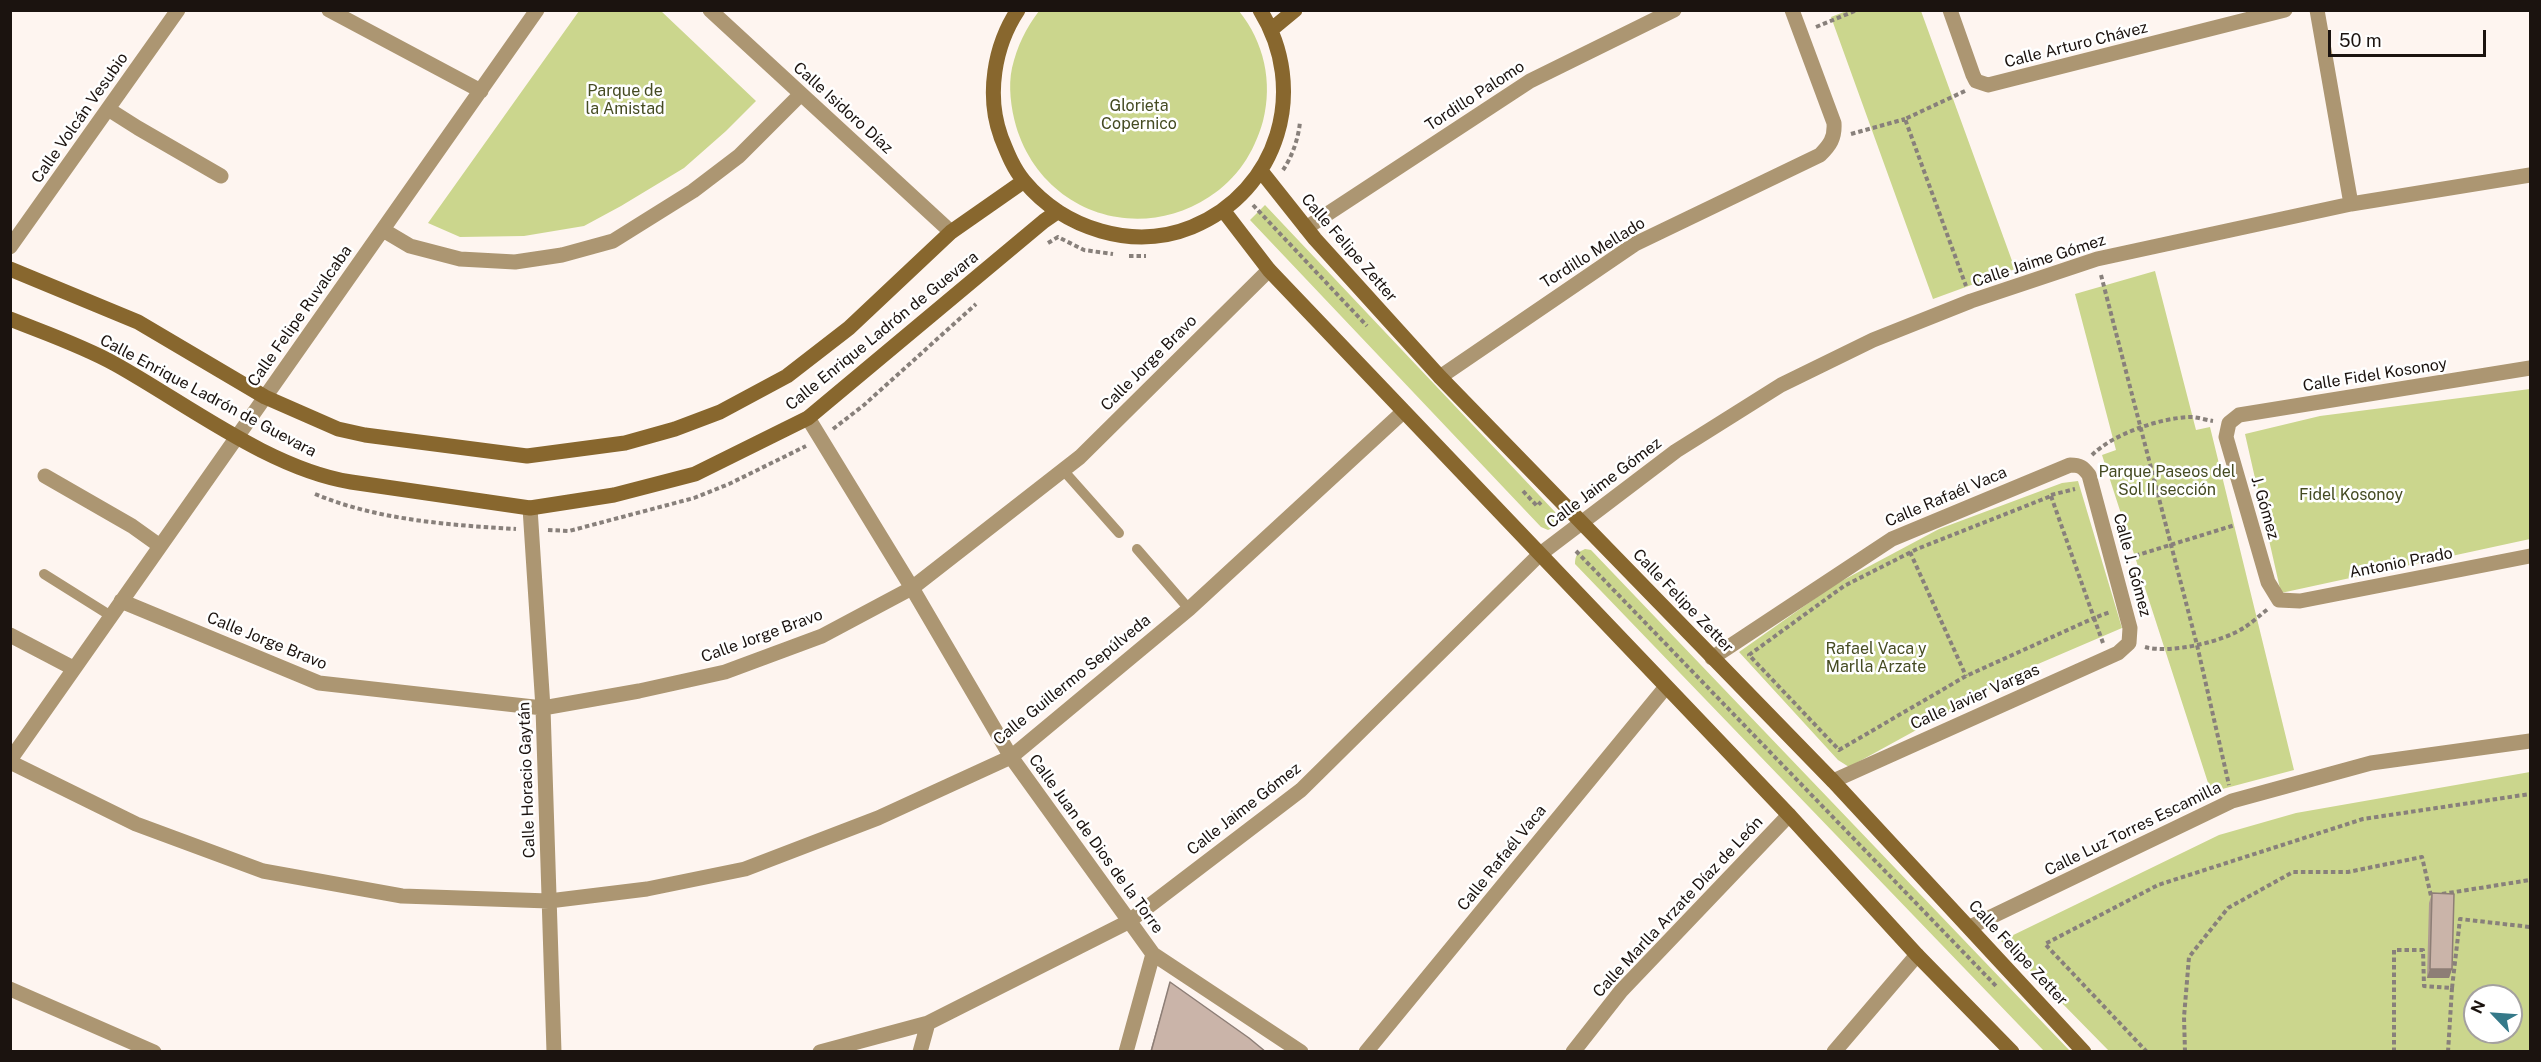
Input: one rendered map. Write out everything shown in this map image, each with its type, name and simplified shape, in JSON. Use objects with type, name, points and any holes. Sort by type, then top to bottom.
[{"type":"main road","points":[[1011,14],[1000,46],[994,74],[994,102],[999,130],[1009,157],[1024,181],[1058,212],[1088,228],[1123,236],[1158,236],[1192,227],[1223,210],[1244,192],[1261,171],[1274,145],[1283,116],[1285,87],[1281,57],[1272,29],[1260,10]]},
{"type":"main road","points":[[1272,29],[1295,10]]},
{"type":"main road","name":"Calle Felipe Zetter","points":[[1261,171],[1305,228],[1440,376],[1833,781],[2084,1052]]},
{"type":"main road","name":"Calle Enrique Ladrón de Guevara","points":[[10,270],[138,322],[265,397],[320,423],[356,433],[526,456],[625,442],[675,429],[720,412],[787,376],[849,328],[951,232],[1024,181]]},
{"type":"main road","points":[[1223,210],[1269,270],[1789,816],[2006,1049]]},
{"type":"main road","name":"Calle Enrique Ladrón de Guevara","points":[[10,319],[113,362],[237,436],[301,469],[329,479],[530,508],[614,495],[696,474],[808,418],[1044,221],[1058,212]]},
{"type":"street","name":"Calle Volcán Vesubio","points":[[10,247],[178,10]]},
{"type":"street","points":[[329,10],[481,91]]},
{"type":"street","name":"Calle Felipe Ruvalcaba","points":[[10,761],[537,10]]},
{"type":"street","name":"Calle Isidoro Díaz","points":[[710,10],[951,232]]},
{"type":"street","name":"Tordillo Palomo","points":[[1305,228],[1530,81],[1674,10]]},
{"type":"street","points":[[1792,10],[1834,123],[1833,139]]},
{"type":"street","points":[[1950,10],[1973,75],[1981,84]]},
{"type":"street","name":"Calle Arturo Chávez","points":[[1981,84],[1995,84],[2284,10]]},
{"type":"street","points":[[2317,10],[2350,204]]},
{"type":"street","points":[[382,230],[410,246],[460,259],[515,262],[562,255],[613,241],[693,191],[730,163],[801,94]]},
{"type":"street","points":[[108,109],[221,176]]},
{"type":"street","name":"Tordillo Mellado","points":[[1440,376],[1635,244],[1820,155],[1833,139]]},
{"type":"street","name":"Calle Jaime Gómez","points":[[820,1052],[928,1023],[1128,922],[1301,790],[1539,555],[1676,451],[1780,385],[1873,340],[1971,301],[2097,259],[2350,204],[2530,175]]},
{"type":"street","name":"Calle Jorge Bravo","points":[[121,601],[319,683],[543,708],[639,691],[725,672],[822,636],[912,588],[1080,457],[1269,270]]},
{"type":"street","name":"Calle Fidel Kosonoy","points":[[2229,423],[2239,415],[2530,368]]},
{"type":"street","name":"Calle Guillermo Sepúlveda","points":[[10,761],[136,824],[263,871],[402,896],[549,901],[647,889],[745,868],[879,818],[1011,757],[1189,609],[1403,412]]},
{"type":"street","name":"Calle Juan de Dios de la Torre","points":[[808,418],[912,588],[1011,757],[1128,922],[1153,954],[1301,1052]]},
{"type":"street","name":"J. Gómez","points":[[2229,423],[2226,437],[2268,582],[2279,600]]},
{"type":"street","name":"Calle Rafaél Vaca","points":[[1712,658],[1892,538],[2070,465],[2081,466]]},
{"type":"street","name":"Calle J. Gómez","points":[[2081,466],[2089,475],[2113,562],[2130,628],[2129,642]]},
{"type":"street","points":[[45,476],[132,526],[160,546]]},
{"type":"street","name":"Calle Horacio Gaytán","points":[[530,508],[543,708],[554,1052]]},
{"type":"street","name":"Antonio Prado","points":[[2279,600],[2300,601],[2530,556]]},
{"type":"street","points":[[10,634],[74,668]]},
{"type":"street","name":"Calle Javier Vargas","points":[[1833,781],[2118,653],[2129,642]]},
{"type":"street","name":"Calle Rafaél Vaca","points":[[1366,1052],[1665,688]]},
{"type":"street","name":"Calle Luz Torres Escamilla","points":[[1970,927],[2232,801],[2371,763],[2530,741]]},
{"type":"street","name":"Calle Marlla Arzate Díaz de León","points":[[1573,1052],[1621,990],[1789,816]]},
{"type":"street","points":[[1126,1052],[1153,954]]},
{"type":"street","points":[[1834,1052],[1917,955]]},
{"type":"street","points":[[10,989],[154,1052]]},
{"type":"street","points":[[920,1052],[928,1023]]},
{"type":"lane","points":[[1063,470],[1119,533]]},
{"type":"lane","points":[[1137,549],[1189,609]]},
{"type":"lane","points":[[44,574],[111,616]]},
{"type":"path","points":[[1802,33],[1857,10]]},
{"type":"path","points":[[1833,139],[1905,119],[1981,84]]},
{"type":"path","points":[[1905,119],[1971,301]]},
{"type":"path","points":[[2097,259],[2198,645],[2232,801]]},
{"type":"path","points":[[2081,466],[2101,446],[2140,427],[2190,417],[2229,423]]},
{"type":"path","points":[[2107,658],[2094,618],[2052,496],[1910,552],[1844,586],[1749,655],[1839,750],[1966,676],[2094,618],[2124,607]]},
{"type":"path","points":[[2113,562],[2250,520]]},
{"type":"path","points":[[1576,551],[2001,991]]},
{"type":"path","points":[[1910,552],[1966,676]]},
{"type":"path","points":[[2129,642],[2157,650],[2198,645],[2243,628],[2279,600]]},
{"type":"path","points":[[2147,1052],[2045,944],[2158,885],[2363,819],[2530,794]]},
{"type":"path","points":[[2185,1052],[2184,1017],[2189,957],[2228,908],[2293,872],[2348,872],[2422,857],[2431,896],[2530,880]]},
{"type":"path","points":[[2448,1052],[2460,919],[2530,927]]},
{"type":"path","points":[[2394,1052],[2394,950],[2423,950],[2424,986],[2452,988]]},
{"type":"green space","points":[[1849,10],[1921,11],[2015,269],[1933,299],[1831,17]]},
{"type":"green space","name":"Parque de la Amistad","points":[[579,11],[661,11],[756,101],[684,168],[584,226],[524,236],[460,237],[428,223]]},
{"type":"green space","name":"Glorieta Copernico","points":[[1039,11],[1239,11],[1248,23],[1260,49],[1267,92],[1263,121],[1255,144],[1236,173],[1209,197],[1180,211],[1151,218],[1122,218],[1094,211],[1069,198],[1046,179],[1028,155],[1016,126],[1011,104],[1010,82],[1016,52]]},
{"type":"green space","points":[[1265,205],[1556,513],[1558,520],[1555,527],[1548,530],[1541,527],[1250,220]]},
{"type":"green space","name":"Parque Paseos del Sol II sección","points":[[2155,271],[2196,430],[2210,427],[2294,770],[2211,792],[2102,455],[2116,450],[2075,294]]},
{"type":"green space","name":"Fidel Kosonoy","points":[[2530,389],[2530,539],[2281,593],[2245,434],[2320,416]]},
{"type":"green space","name":"Rafael Vaca y Marlla Arzate","points":[[2078,481],[2122,628],[2031,667],[1849,767],[1838,760],[1739,652],[1834,585],[1939,529],[2062,483]]},
{"type":"green space","points":[[1585,549],[1591,550],[2070,1051],[2044,1051],[1575,564],[1577,554]]},
{"type":"green space","points":[[2530,772],[2530,1051],[2109,1051],[2001,941],[2219,835],[2296,813]]},
{"type":"building","points":[[2432,893],[2454,894],[2452,969],[2430,969]]},
{"type":"building","points":[[1170,982],[1249,1038],[1266,1052],[1151,1052]]}]
